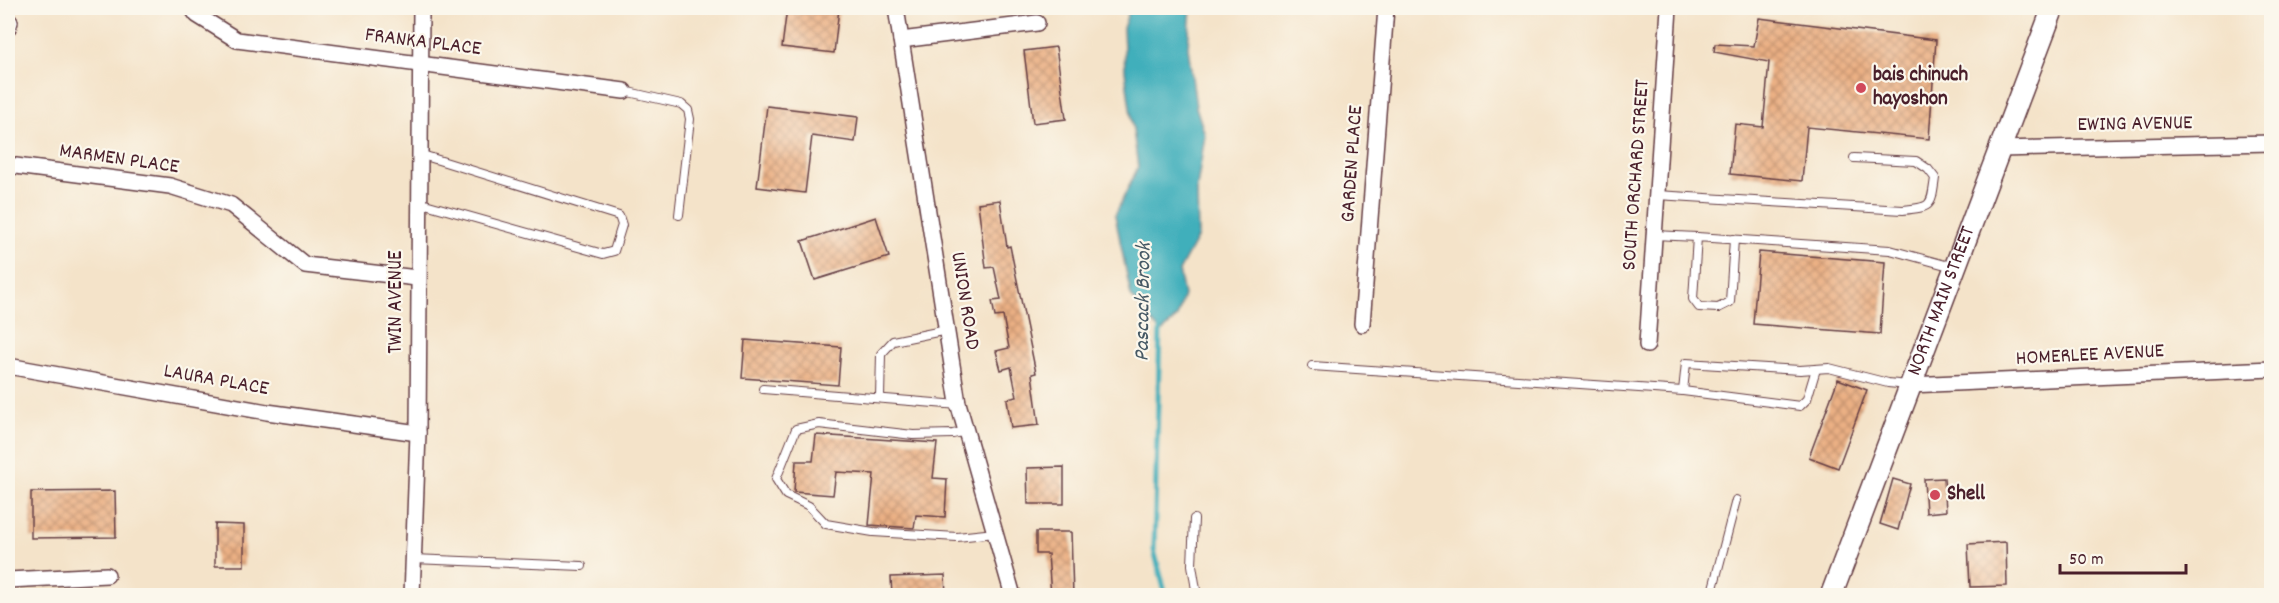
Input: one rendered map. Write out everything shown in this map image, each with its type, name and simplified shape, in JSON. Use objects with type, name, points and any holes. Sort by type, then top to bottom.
[{"type":"main road","name":"NORTH MAIN STREET","points":[[1831,596],[2053,8]]},
{"type":"street","name":"FRANKA PLACE","points":[[192,8],[197,15],[237,40],[624,91]]},
{"type":"street","name":"TWIN AVENUE","points":[[412,596],[418,433],[417,278],[421,8]]},
{"type":"street","name":"UNION ROAD","points":[[896,8],[959,405],[1013,596]]},
{"type":"street","name":"GARDEN PLACE","points":[[1362,324],[1386,8]]},
{"type":"street","name":"SOUTH ORCHARD STREET","points":[[1647,345],[1669,8]]},
{"type":"street","points":[[902,40],[1037,23]]},
{"type":"street","name":"EWING AVENUE","points":[[2000,149],[2271,143]]},
{"type":"street","name":"MARMEN PLACE","points":[[8,165],[170,186],[231,205],[305,265],[417,278]]},
{"type":"street","name":"LAURA PLACE","points":[[8,366],[267,412],[418,433]]},
{"type":"street","name":"HOMERLEE AVENUE","points":[[1909,385],[2271,369]]},
{"type":"street","points":[[8,580],[107,575]]},
{"type":"lane","points":[[624,91],[681,104],[688,110],[690,119],[679,215]]},
{"type":"lane","points":[[418,202],[603,254],[614,252],[622,225],[619,216],[419,154]]},
{"type":"lane","points":[[1657,195],[1904,210],[1924,208],[1931,201],[1935,178],[1928,169],[1916,161],[1854,158]]},
{"type":"lane","points":[[1654,235],[1890,249],[1954,267]]},
{"type":"lane","points":[[1698,237],[1693,299],[1699,307],[1718,308],[1730,302],[1734,239]]},
{"type":"lane","points":[[880,397],[881,354],[893,341],[947,330]]},
{"type":"lane","points":[[1683,392],[1686,363],[1800,370],[1829,368],[1888,383],[1909,385]]},
{"type":"lane","points":[[1312,366],[1683,392],[1800,406],[1807,399],[1816,369]]},
{"type":"lane","points":[[763,389],[959,405]]},
{"type":"lane","points":[[966,431],[953,434],[913,435],[819,424],[796,429],[777,479],[786,495],[809,506],[826,524],[873,532],[957,537],[995,533]]},
{"type":"lane","points":[[1711,596],[1736,500]]},
{"type":"lane","points":[[1194,519],[1192,565],[1197,596]]},
{"type":"lane","points":[[413,559],[582,566]]},
{"type":"water","points":[[1130,8],[1191,8],[1188,47],[1196,107],[1205,135],[1197,187],[1198,236],[1179,271],[1184,295],[1177,317],[1161,333],[1131,296],[1115,215],[1138,167],[1125,71],[1123,28]]},
{"type":"building","points":[[787,8],[839,8],[834,53],[782,47]]},
{"type":"building","name":"bais chinuch hayoshon","points":[[1759,18],[1936,40],[1929,139],[1807,127],[1802,181],[1730,174],[1735,124],[1763,127],[1769,62],[1714,52],[1715,44],[1754,46]]},
{"type":"building","points":[[1056,47],[1066,119],[1033,123],[1024,51]]},
{"type":"building","points":[[767,106],[858,117],[855,142],[812,136],[805,193],[757,187]]},
{"type":"building","points":[[1000,200],[1007,247],[1010,246],[1036,373],[1032,374],[1039,425],[1011,428],[1007,399],[1017,397],[1011,367],[1001,370],[996,351],[1009,348],[1003,316],[995,317],[992,301],[1001,300],[994,267],[986,268],[978,203]]},
{"type":"building","points":[[876,217],[889,257],[815,280],[802,241]]},
{"type":"building","points":[[1759,252],[1885,262],[1880,334],[1753,324]]},
{"type":"building","points":[[745,340],[841,347],[838,385],[742,378]]},
{"type":"building","points":[[1838,379],[1867,390],[1838,468],[1809,457]]},
{"type":"building","points":[[816,435],[937,443],[933,478],[947,479],[945,517],[916,515],[914,528],[869,525],[874,474],[836,472],[833,495],[794,492],[796,461],[813,461]]},
{"type":"building","points":[[1064,467],[1064,504],[1028,504],[1027,468]]},
{"type":"building","name":"Shell","points":[[1944,478],[1946,511],[1926,513],[1924,479]]},
{"type":"building","name":"Shell","points":[[1893,479],[1910,484],[1898,530],[1880,524]]},
{"type":"building","points":[[115,491],[116,537],[31,538],[31,492]]},
{"type":"building","points":[[215,524],[244,525],[244,566],[215,566]]},
{"type":"building","points":[[1036,532],[1071,532],[1073,596],[1051,596],[1048,554],[1036,554]]},
{"type":"building","points":[[2006,542],[2007,586],[1970,587],[1968,544]]},
{"type":"building","points":[[945,575],[946,596],[892,596],[891,577]]},
{"type":"waterway","name":"Pascack Brook","points":[[1160,327],[1154,550],[1166,596]]},
{"type":"place","name":"bais chinuch hayoshon","points":[[1861,88]]},
{"type":"place","name":"Shell","points":[[1935,495]]}]
